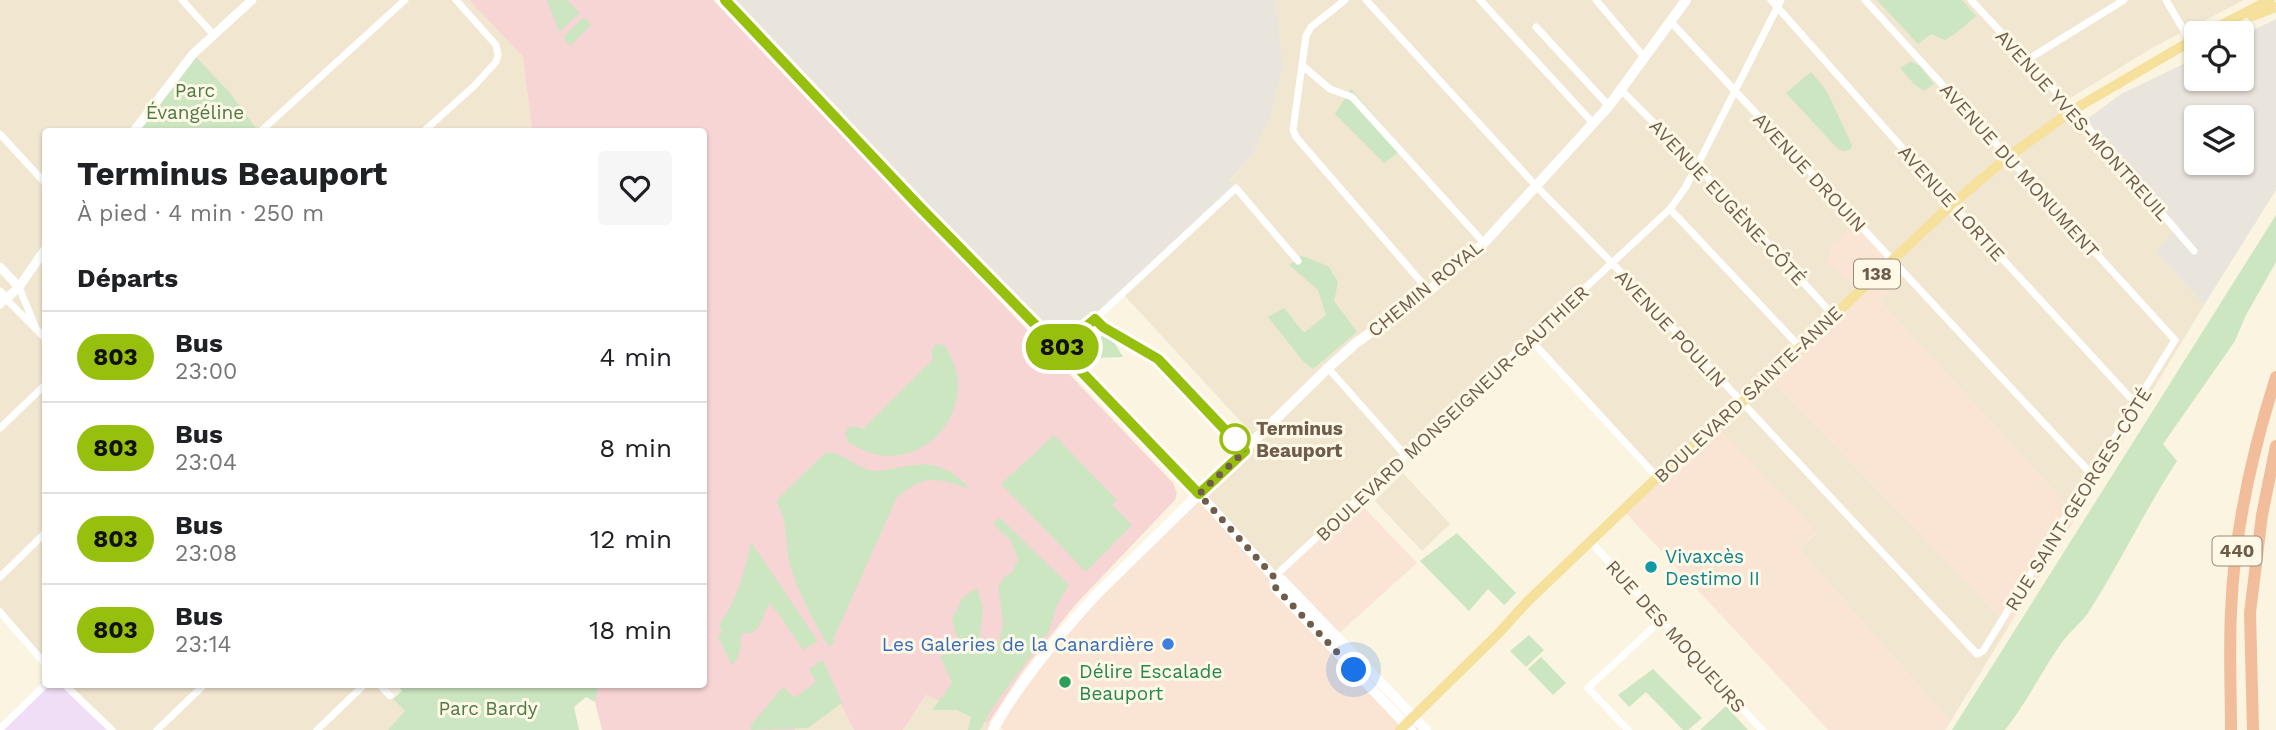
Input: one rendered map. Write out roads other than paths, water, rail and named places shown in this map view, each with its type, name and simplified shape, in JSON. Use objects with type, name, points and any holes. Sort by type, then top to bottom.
[{"type":"highway","name":"440","points":[[2231,730],[2231,611],[2236,555],[2250,475],[2276,377]]},
{"type":"highway","name":"440","points":[[2253,730],[2250,613],[2262,515],[2276,446]]},
{"type":"main road","points":[[725,0],[919,206],[1199,494],[1274,577],[1275,587],[1408,725],[1426,730]]},
{"type":"main road","name":"CHEMIN ROYAL","points":[[993,730],[1034,669],[1075,618],[1199,494],[1356,343],[1429,290],[1484,243],[1609,106],[1686,0]]},
{"type":"main road","points":[[2231,21],[2270,0]]},
{"type":"main road","points":[[2239,21],[2276,7]]},
{"type":"main road","name":"BOULEVARD SAINTE-ANNE","points":[[1408,725],[1590,541],[1952,204],[2008,157],[2073,110],[2184,46]]},
{"type":"street","points":[[182,0],[214,34]]},
{"type":"street","points":[[136,128],[178,72],[214,34],[252,0]]},
{"type":"street","points":[[264,128],[405,0]]},
{"type":"street","points":[[427,128],[473,88],[496,62],[498,55],[496,45],[456,0]]},
{"type":"street","points":[[1345,0],[1311,27],[1303,52],[1293,130],[1296,137],[1429,290]]},
{"type":"street","name":"AVENUE POULIN","points":[[1366,0],[1537,187],[1613,264],[1977,654]]},
{"type":"street","points":[[1480,0],[1593,123]]},
{"type":"street","points":[[1596,0],[1645,58]]},
{"type":"street","name":"AVENUE LORTIE","points":[[1771,0],[1779,3],[1952,204],[2136,404]]},
{"type":"street","name":"AVENUE DU MONUMENT","points":[[1866,0],[2175,340]]},
{"type":"street","name":"AVENUE YVES-MONTREUIL","points":[[1971,0],[2073,110],[2194,251]]},
{"type":"street","points":[[2027,60],[2124,0]]},
{"type":"street","points":[[2166,0],[2184,26]]},
{"type":"street","name":"BOULEVARD MONSEIGNEUR-GAUTHIER","points":[[1274,577],[1670,209],[1697,166],[1779,3]]},
{"type":"street","name":"AVENUE DROUIN","points":[[1671,22],[2093,476]]},
{"type":"street","points":[[1536,27],[1609,106]]},
{"type":"street","points":[[1303,66],[1330,89],[1352,97],[1484,243]]},
{"type":"street","name":"AVENUE EUGÈNE-CÔTÉ","points":[[1621,90],[1697,166],[1834,316]]},
{"type":"street","points":[[0,134],[42,180]]},
{"type":"street","points":[[1059,349],[1123,294],[1236,188],[1298,261]]},
{"type":"street","points":[[1670,209],[1800,348]]},
{"type":"street","points":[[42,254],[19,287],[2,298],[42,335]]},
{"type":"street","points":[[0,267],[19,287],[37,330]]},
{"type":"street","points":[[1530,339],[1658,478]]},
{"type":"street","name":"RUE SAINT-GEORGES-CÔTÉ","points":[[1977,654],[1983,650],[2093,476],[2175,340]]},
{"type":"street","points":[[1328,368],[1405,455]]},
{"type":"street","points":[[0,428],[42,388]]},
{"type":"street","points":[[0,577],[42,536]]},
{"type":"street","name":"RUE DES MOQUEURS","points":[[1590,541],[1762,730]]},
{"type":"street","points":[[0,612],[42,660]]},
{"type":"street","points":[[1629,730],[1588,688],[1661,620]]},
{"type":"street","points":[[0,729],[42,688]]},
{"type":"street","points":[[68,688],[111,730]]},
{"type":"street","points":[[157,730],[201,688]]},
{"type":"street","points":[[317,730],[361,688]]},
{"type":"street","points":[[383,688],[390,696]]},
{"type":"place","name":"Terminus Beauport","points":[[1235,439]]},
{"type":"place","name":"Vivaxcès Destimo II","points":[[1651,567]]},
{"type":"place","name":"Les Galeries de la Canardière","points":[[1168,644]]},
{"type":"place","name":"Délire Escalade Beauport","points":[[1065,682]]},
{"type":"park label","name":"Parc Évangéline","points":[[195,101]]},
{"type":"park label","name":"Parc Bardy","points":[[488,708]]}]
